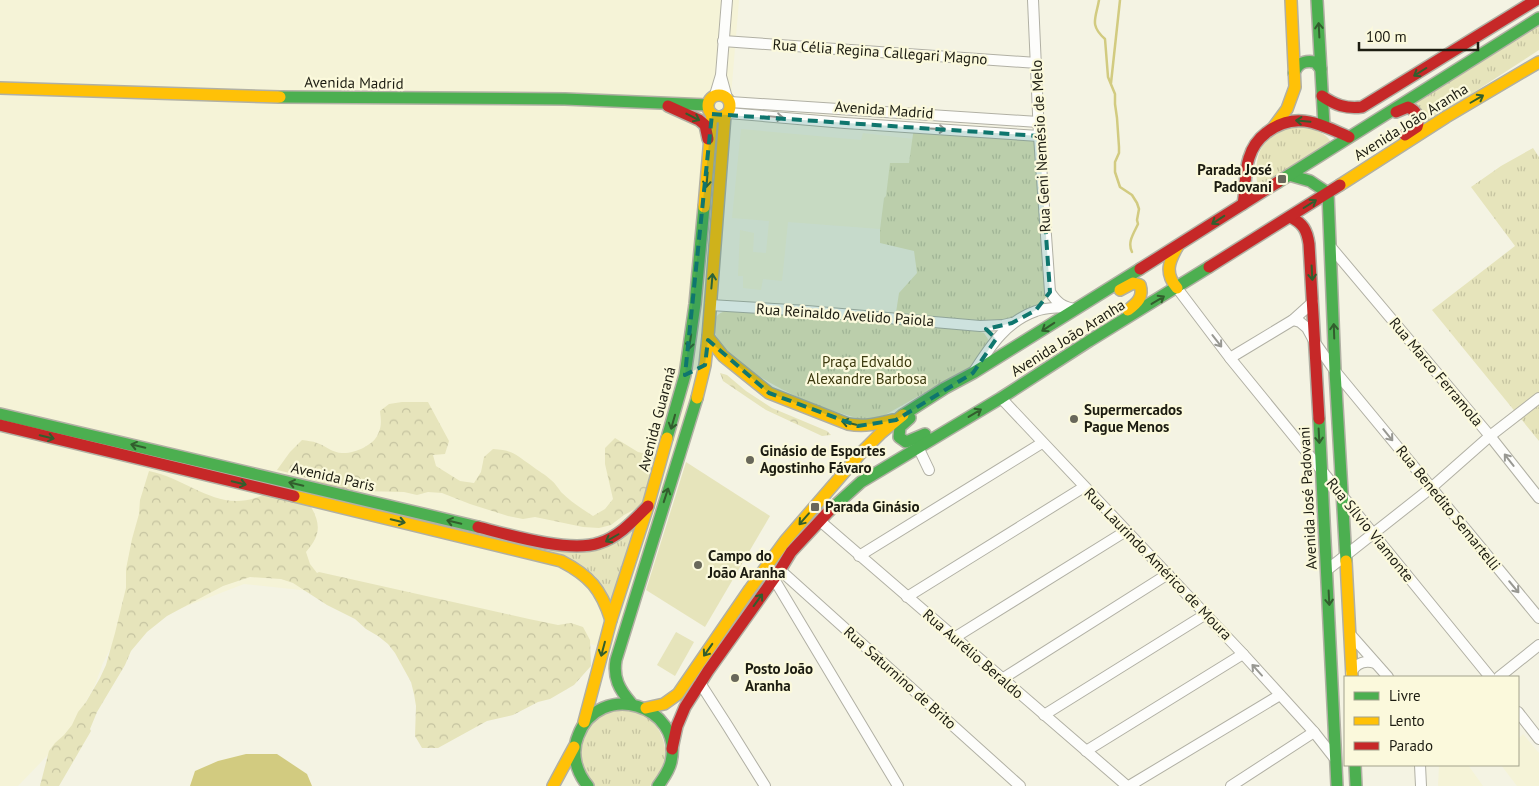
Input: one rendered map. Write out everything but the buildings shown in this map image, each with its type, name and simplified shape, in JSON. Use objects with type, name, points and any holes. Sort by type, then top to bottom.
[{"type":"street","name":"Avenida Guaraná","points":[[715,95],[720,75],[727,0]]},
{"type":"street","points":[[1027,0],[1033,0]]},
{"type":"street","name":"Rua Geni Nemésio de Melo","points":[[1033,0],[1038,122],[1050,292]]},
{"type":"street","points":[[1272,129],[1281,118],[1293,96],[1295,87],[1291,0]]},
{"type":"street","points":[[1317,0],[1324,126]]},
{"type":"street","points":[[1322,96],[1335,105],[1352,109],[1362,107],[1536,0]]},
{"type":"street","name":"Avenida João Aranha","points":[[646,708],[664,704],[678,694],[785,541],[860,454],[896,420],[1539,18]]},
{"type":"street","name":"Rua Célia Regina Callegari Magno","points":[[723,41],[1037,63]]},
{"type":"street","points":[[1294,73],[1299,63],[1304,61],[1315,62],[1321,69]]},
{"type":"street","name":"Avenida João Aranha","points":[[665,786],[677,726],[682,713],[700,683],[791,552],[842,498],[861,482],[1001,398],[1446,117],[1539,62]]},
{"type":"street","name":"Avenida Guaraná","points":[[631,703],[622,694],[614,679],[615,663],[698,398],[705,364],[727,107],[720,75]]},
{"type":"street","name":"Avenida Madrid","points":[[0,88],[326,98],[654,101],[710,110],[718,117],[727,107]]},
{"type":"street","points":[[710,110],[709,101],[719,94],[727,107]]},
{"type":"street","points":[[654,101],[672,107],[699,120],[705,125],[708,133],[709,152]]},
{"type":"street","name":"Avenida Madrid","points":[[727,107],[1038,122]]},
{"type":"street","name":"Avenida Madrid","points":[[727,107],[845,123],[1039,136]]},
{"type":"street","points":[[1345,182],[1348,171],[1414,130],[1418,121],[1415,111],[1405,107],[1378,123],[1370,124]]},
{"type":"street","name":"Avenida Guaraná","points":[[553,786],[584,722],[611,620],[648,506],[685,375],[695,304],[709,152],[710,110]]},
{"type":"street","name":"Avenida João Aranha","points":[[1243,204],[1249,157],[1264,133],[1293,120],[1305,120],[1349,137]]},
{"type":"street","points":[[1289,175],[1305,178],[1328,193],[1351,675]]},
{"type":"street","name":"Avenida José Padovani","points":[[1290,217],[1300,221],[1306,228],[1309,237],[1335,727],[1336,785]]},
{"type":"street","points":[[1310,250],[1313,243],[1318,239],[1324,239],[1330,246]]},
{"type":"street","points":[[1177,288],[1170,280],[1168,269],[1172,255],[1178,245]]},
{"type":"street","name":"Rua Marco Ferramola","points":[[1330,246],[1490,436],[1539,498]]},
{"type":"street","points":[[1089,341],[1094,331],[1137,305],[1143,293],[1140,285],[1133,283],[1108,296],[1097,296]]},
{"type":"street","name":"Rua Sílvio Viamonte","points":[[1177,288],[1230,358],[1489,676]]},
{"type":"street","points":[[1050,292],[1063,307]]},
{"type":"street","points":[[974,372],[996,339],[1012,323],[1036,310],[1046,300],[1050,292]]},
{"type":"street","points":[[1230,358],[1293,320],[1313,302]]},
{"type":"street","name":"Rua Reinaldo Avelido Paiola","points":[[710,305],[980,326],[1012,323]]},
{"type":"street","points":[[1036,310],[1063,307],[1075,309]]},
{"type":"street","name":"Rua Benedito Semartelli","points":[[1293,320],[1300,322],[1307,328],[1336,371],[1539,618]]},
{"type":"street","points":[[980,326],[996,339]]},
{"type":"street","points":[[708,338],[723,356],[769,393],[848,424],[858,426],[872,425],[896,420]]},
{"type":"street","points":[[685,375],[705,364],[716,362],[741,371]]},
{"type":"street","points":[[945,388],[941,398],[902,424],[899,437],[906,442],[912,441],[933,429],[951,428]]},
{"type":"street","points":[[1337,406],[1347,398],[1357,397]]},
{"type":"street","name":"Rua Laurindo Américo de Moura","points":[[1001,398],[1206,614],[1314,732],[1336,760]]},
{"type":"street","points":[[1327,570],[1431,488],[1490,436],[1539,398]]},
{"type":"street","name":"Avenida Paris","points":[[0,414],[561,560],[591,579],[603,597],[611,620]]},
{"type":"street","name":"Avenida Paris","points":[[0,426],[510,535],[582,548],[598,545],[611,539],[632,524],[648,506]]},
{"type":"street","points":[[860,556],[1042,443]]},
{"type":"street","points":[[918,447],[929,470]]},
{"type":"street","points":[[907,597],[1084,487]]},
{"type":"street","name":"Rua Aurélio Beraldo","points":[[820,521],[1086,752],[1128,786]]},
{"type":"street","points":[[954,638],[1126,531]]},
{"type":"street","points":[[777,574],[793,608],[898,786]]},
{"type":"street","name":"Rua Saturnino de Brito","points":[[777,574],[805,594],[1020,786]]},
{"type":"street","points":[[1002,679],[1168,574]]},
{"type":"street","points":[[793,608],[805,594]]},
{"type":"street","points":[[1044,715],[1206,614]]},
{"type":"street","points":[[1350,634],[1387,676]]},
{"type":"street","points":[[1500,676],[1539,645]]},
{"type":"street","points":[[1086,752],[1243,654]]},
{"type":"street","points":[[1351,675],[1356,666],[1362,662],[1375,663]]},
{"type":"street","points":[[700,683],[765,786]]},
{"type":"street","points":[[1128,786],[1280,695]]},
{"type":"street","points":[[584,722],[593,713],[605,706],[617,703],[631,703],[646,708],[658,717],[666,728],[672,748]]},
{"type":"street","points":[[1519,713],[1539,739]]},
{"type":"street","points":[[1232,786],[1314,732],[1325,733],[1335,727]]},
{"type":"street","points":[[574,746],[575,760],[579,773],[588,785]]},
{"type":"street","points":[[1355,766],[1356,786]]},
{"type":"street","points":[[1420,766],[1420,786]]},
{"type":"street","points":[[658,786],[668,771]]},
{"type":"street","points":[[574,785],[588,785]]},
{"type":"highlighted area","points":[[712,114],[1039,136],[1050,292],[1036,310],[1012,323],[986,329],[996,339],[973,373],[896,420],[858,426],[769,393],[708,340],[705,365],[685,375]]},
{"type":"shaded area","points":[[0,0],[739,0],[711,337],[613,652],[507,614],[244,584],[119,632],[103,663],[95,685],[68,734],[18,786],[0,786]]},
{"type":"shaded area","points":[[741,129],[861,140],[863,133],[913,139],[909,164],[890,174],[884,198],[880,229],[788,222],[782,281],[763,279],[761,290],[743,288],[743,276],[738,276],[740,230],[754,233],[753,252],[766,253],[769,221],[732,218]]},
{"type":"shaded area","points":[[1523,734],[1539,753],[1539,786],[1517,786],[1502,766],[1519,766],[1519,738]]},
{"type":"shaded area","points":[[246,754],[277,754],[307,774],[312,786],[190,786],[195,771],[218,761]]},
{"type":"shaded area","points":[[1439,766],[1469,766],[1483,786],[1438,786]]},
{"type":"green space","points":[[1539,23],[1539,50],[1422,126],[1411,105]]},
{"type":"green space","points":[[1306,126],[1317,130],[1331,142],[1258,187],[1257,161],[1267,139],[1285,129]]},
{"type":"green space","points":[[914,127],[1039,136],[1050,292],[1036,310],[1012,323],[895,319],[899,293],[917,273],[914,251],[880,243],[880,229],[890,163],[909,163]]},
{"type":"green space","points":[[1533,148],[1539,157],[1539,441],[1432,310],[1515,246],[1471,187],[1501,166]]},
{"type":"green space","name":"Praça Edvaldo Alexandre Barbosa","points":[[733,310],[977,331],[984,333],[988,339],[987,348],[974,365],[885,415],[867,420],[860,419],[821,407],[783,390],[736,360],[724,348],[716,336],[714,324],[716,317],[720,313]]},
{"type":"green space","points":[[720,373],[727,375],[746,391],[772,408],[827,431],[831,435],[822,436],[766,410],[723,381]]},
{"type":"green space","points":[[428,402],[449,441],[445,454],[433,455],[436,466],[460,481],[474,483],[481,472],[484,457],[493,449],[510,452],[546,476],[568,499],[593,516],[605,509],[613,499],[605,464],[605,448],[615,438],[638,452],[651,455],[660,467],[663,478],[656,490],[639,507],[611,525],[599,528],[583,527],[535,517],[523,519],[508,516],[442,493],[428,492],[417,495],[404,492],[361,491],[333,487],[277,470],[290,452],[302,440],[315,442],[339,453],[352,452],[363,448],[372,442],[378,434],[381,426],[380,411],[389,404]]},
{"type":"green space","name":"Campo do João Aranha","points":[[686,462],[770,516],[705,627],[646,590]]},
{"type":"green space","points":[[149,471],[222,499],[236,501],[252,499],[269,492],[310,505],[318,524],[318,529],[317,535],[306,552],[310,564],[317,573],[558,625],[571,623],[583,627],[590,640],[591,666],[574,685],[550,699],[538,702],[513,715],[487,721],[438,748],[422,748],[415,736],[416,706],[411,682],[388,644],[355,619],[327,605],[293,583],[281,579],[250,577],[223,586],[167,616],[147,632],[131,651],[125,665],[97,712],[90,729],[91,731],[59,786],[40,786],[49,751],[72,725],[106,665],[126,588],[126,569],[139,514],[140,500]]},
{"type":"green space","points":[[639,521],[612,607],[595,576],[516,546],[516,540],[570,549]]},
{"type":"green space","points":[[676,632],[694,642],[675,676],[657,665]]},
{"type":"green space","points":[[617,709],[633,711],[647,717],[660,732],[664,741],[665,761],[657,779],[650,786],[595,786],[587,778],[583,770],[581,762],[582,737],[589,725],[597,718]]},
{"type":"waterway","points":[[1099,0],[1095,25],[1105,39],[1108,77],[1115,94],[1119,147],[1119,153],[1115,162],[1115,172],[1120,187],[1132,195],[1139,209],[1138,224],[1130,245],[1132,252]]},
{"type":"waterway","points":[[1111,83],[1120,0]]},
{"type":"traffic: fast","points":[[1317,0],[1324,126]]},
{"type":"traffic: fast","points":[[1278,182],[1539,18]]},
{"type":"traffic: fast","points":[[1294,73],[1297,67],[1308,61],[1315,62],[1321,69]]},
{"type":"traffic: fast","points":[[280,97],[565,99],[708,105]]},
{"type":"traffic: fast","points":[[1289,175],[1310,181],[1328,193],[1335,371],[1346,561]]},
{"type":"traffic: fast","points":[[667,438],[685,375],[695,304],[704,207]]},
{"type":"traffic: fast","points":[[829,511],[861,482],[1001,398],[1209,267]]},
{"type":"traffic: fast","points":[[903,415],[1140,269]]},
{"type":"traffic: fast","points":[[631,703],[623,693],[616,678],[616,660],[697,398]]},
{"type":"traffic: fast","points":[[0,414],[478,527]]},
{"type":"traffic: fast","points":[[910,418],[900,427],[899,437],[906,442],[925,434]]},
{"type":"traffic: fast","points":[[1319,419],[1337,786]]},
{"type":"traffic: fast","points":[[588,786],[580,775],[576,762],[575,749],[578,736],[589,718],[603,708],[620,704],[637,706],[653,714],[665,726],[672,742],[671,762],[658,786]]},
{"type":"traffic: fast","points":[[1355,766],[1356,786]]},
{"type":"traffic: slow","points":[[1273,128],[1287,109],[1295,87],[1291,0]]},
{"type":"traffic: slow","points":[[1340,185],[1446,117],[1539,62]]},
{"type":"traffic: slow","points":[[0,88],[280,97]]},
{"type":"traffic: slow","points":[[719,95],[727,98],[730,106],[727,114],[719,117],[711,114],[708,106],[711,98],[719,95]]},
{"type":"traffic: slow","points":[[704,207],[712,114]]},
{"type":"traffic: slow","points":[[697,398],[705,365],[708,337],[725,115]]},
{"type":"traffic: slow","points":[[1177,288],[1170,277],[1169,267],[1178,246]]},
{"type":"traffic: slow","points":[[1120,290],[1133,283],[1140,285],[1140,296],[1137,302],[1128,310]]},
{"type":"traffic: slow","points":[[708,337],[723,356],[769,393],[848,424],[871,425],[893,420]]},
{"type":"traffic: slow","points":[[646,708],[664,704],[678,694],[785,541],[860,454],[903,415]]},
{"type":"traffic: slow","points":[[584,722],[611,620],[648,506],[667,438]]},
{"type":"traffic: slow","points":[[294,496],[561,561],[580,572],[593,584],[603,600],[611,620]]},
{"type":"traffic: slow","points":[[1346,561],[1352,676]]},
{"type":"traffic: slow","points":[[553,786],[574,747]]},
{"type":"traffic: jam","points":[[1322,96],[1341,106],[1362,107],[1536,0]]},
{"type":"traffic: jam","points":[[668,106],[699,120],[705,125],[708,139]]},
{"type":"traffic: jam","points":[[1396,112],[1408,107],[1417,115],[1417,127],[1405,135]]},
{"type":"traffic: jam","points":[[1243,204],[1246,169],[1252,151],[1260,138],[1277,126],[1287,122],[1308,122],[1318,124],[1349,137]]},
{"type":"traffic: jam","points":[[1140,269],[1278,182]]},
{"type":"traffic: jam","points":[[1209,267],[1340,185]]},
{"type":"traffic: jam","points":[[1290,217],[1304,228],[1309,244],[1319,419]]},
{"type":"traffic: jam","points":[[0,425],[294,496]]},
{"type":"traffic: jam","points":[[478,527],[539,542],[586,546],[613,537],[626,528],[648,506]]},
{"type":"traffic: jam","points":[[672,749],[677,726],[685,707],[708,671],[791,552],[829,511]]},
{"type":"place","name":"Parada José Padovani","points":[[1282,179]]},
{"type":"place","name":"Supermercados Pague Menos","points":[[1074,419]]},
{"type":"place","name":"Ginásio de Esportes Agostinho Fávaro","points":[[750,460]]},
{"type":"place","name":"Parada Ginásio","points":[[815,507]]},
{"type":"place","name":"Campo do João Aranha","points":[[698,565]]},
{"type":"place","name":"Posto João Aranha","points":[[735,678]]}]
